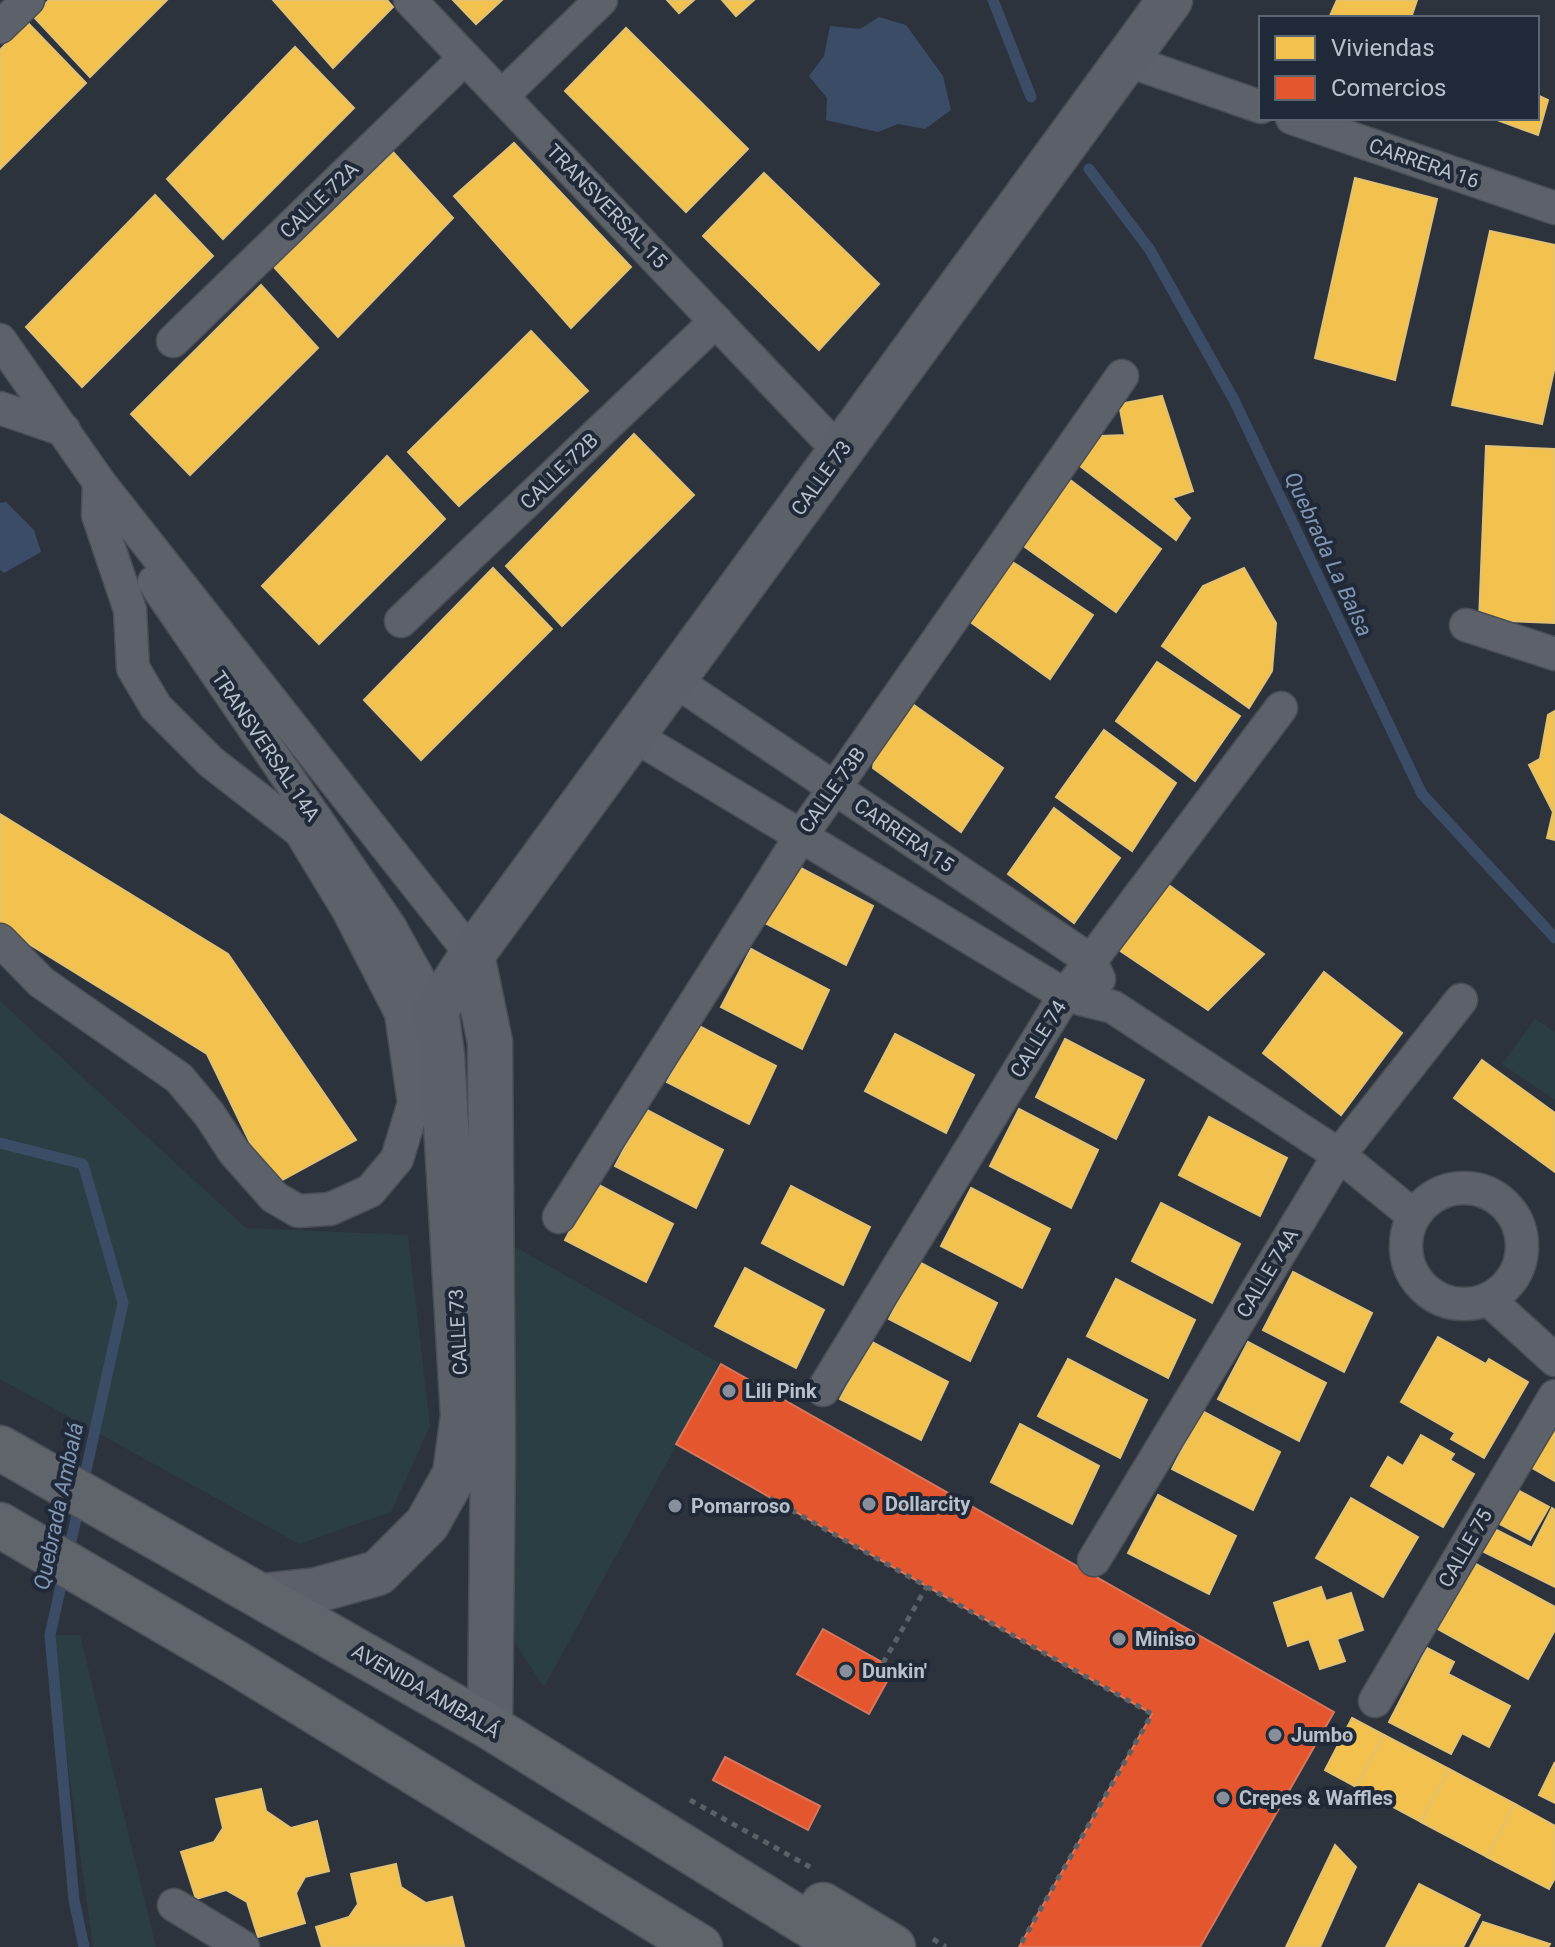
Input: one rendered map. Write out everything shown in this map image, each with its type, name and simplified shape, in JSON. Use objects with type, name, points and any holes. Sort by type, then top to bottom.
[{"type":"main road","name":"AVENIDA AMBALÁ","points":[[0,1448],[490,1727],[845,1947]]},
{"type":"main road","points":[[11,1532],[128,1599],[687,1944]]},
{"type":"main road","points":[[490,1727],[512,1721],[893,1947]]},
{"type":"street","points":[[0,27],[28,0]]},
{"type":"street","name":"TRANSVERSAL 15","points":[[410,0],[840,452]]},
{"type":"street","points":[[502,96],[601,0]]},
{"type":"street","name":"CALLE 73","points":[[261,1596],[317,1590],[378,1573],[427,1524],[455,1474],[463,1416],[442,1055],[436,1010],[472,955],[1170,0]]},
{"type":"street","name":"CALLE 72A","points":[[173,341],[465,58]]},
{"type":"street","points":[[1126,60],[1259,106]]},
{"type":"street","name":"CARRERA 16","points":[[1298,120],[1555,208]]},
{"type":"street","name":"CALLE 72B","points":[[401,621],[716,321]]},
{"type":"street","name":"TRANSVERSAL 14A","points":[[0,340],[99,482],[472,955]]},
{"type":"street","name":"CALLE 73B","points":[[559,1217],[801,836],[1122,376]]},
{"type":"street","points":[[0,408],[64,430]]},
{"type":"street","points":[[0,940],[41,982],[179,1078],[209,1114],[234,1152],[274,1197],[298,1211],[330,1209],[370,1191],[397,1159],[414,1103],[401,1013],[348,910],[300,831],[211,762],[156,707],[133,668],[130,610],[98,515],[99,482]]},
{"type":"street","name":"TRANSVERSAL 14A","points":[[99,482],[123,537],[390,927],[436,1010]]},
{"type":"street","points":[[1466,625],[1555,654]]},
{"type":"street","name":"CARRERA 15","points":[[674,680],[1090,960],[1113,1007]]},
{"type":"street","name":"CALLE 74","points":[[823,1390],[1065,995],[1281,708]]},
{"type":"street","points":[[633,735],[1065,995],[1113,1007],[1339,1155],[1414,1216]]},
{"type":"street","name":"CALLE 73","points":[[472,955],[490,1042],[493,1430],[490,1727]]},
{"type":"street","name":"CALLE 74A","points":[[1094,1560],[1339,1155],[1461,1000]]},
{"type":"street","points":[[1463,1188],[1483,1190],[1501,1200],[1514,1215],[1522,1234],[1522,1254],[1516,1273],[1504,1288],[1488,1299],[1471,1303],[1452,1302],[1435,1296],[1421,1284],[1411,1268],[1406,1250],[1414,1216],[1426,1201],[1443,1191],[1463,1188]]},
{"type":"street","points":[[1488,1299],[1555,1360]]},
{"type":"street","name":"CALLE 75","points":[[1375,1701],[1555,1396]]},
{"type":"street","points":[[174,1905],[243,1947]]},
{"type":"path","points":[[770,1498],[1152,1714],[1019,1947]]},
{"type":"path","points":[[883,1663],[927,1586]]},
{"type":"green space","points":[[0,1001],[246,1228],[408,1235],[430,1426],[391,1512],[299,1544],[0,1379]]},
{"type":"green space","points":[[1535,1019],[1555,1032],[1555,1100],[1502,1064]]},
{"type":"green space","points":[[514,1246],[721,1364],[544,1687],[515,1643],[506,1592]]},
{"type":"green space","points":[[50,1635],[80,1635],[156,1947],[93,1947]]},
{"type":"water","points":[[879,17],[906,25],[943,76],[951,110],[925,129],[898,124],[878,132],[826,120],[827,98],[809,76],[824,56],[830,26],[860,29]]},
{"type":"water","points":[[6,502],[34,530],[41,552],[4,573],[0,570],[0,503]]},
{"type":"building: Viviendas","points":[[49,0],[167,0],[90,77],[33,16]]},
{"type":"building: Viviendas","points":[[273,0],[387,0],[393,7],[333,68]]},
{"type":"building: Viviendas","points":[[453,0],[502,0],[476,24]]},
{"type":"building: Viviendas","points":[[667,0],[694,0],[679,13]]},
{"type":"building: Viviendas","points":[[722,0],[754,0],[736,16]]},
{"type":"building: Viviendas","points":[[1337,0],[1417,0],[1412,16],[1330,16]]},
{"type":"building: Viviendas","points":[[27,22],[86,83],[0,169],[0,50]]},
{"type":"building: Viviendas","points":[[626,28],[748,149],[686,212],[565,91]]},
{"type":"building: Viviendas","points":[[295,47],[354,108],[223,239],[167,179]]},
{"type":"building: Viviendas","points":[[1539,96],[1548,100],[1538,135],[1497,120],[1539,120]]},
{"type":"building: Viviendas","points":[[514,143],[631,267],[571,328],[454,196]]},
{"type":"building: Viviendas","points":[[393,152],[453,218],[338,337],[274,267]]},
{"type":"building: Viviendas","points":[[764,173],[879,284],[819,350],[703,236]]},
{"type":"building: Viviendas","points":[[1355,178],[1437,199],[1395,380],[1315,358]]},
{"type":"building: Viviendas","points":[[155,195],[213,256],[82,387],[26,327]]},
{"type":"building: Viviendas","points":[[1490,231],[1555,245],[1555,366],[1542,424],[1452,405]]},
{"type":"building: Viviendas","points":[[261,285],[318,348],[190,475],[131,414]]},
{"type":"building: Viviendas","points":[[531,331],[588,391],[459,506],[408,452]]},
{"type":"building: Viviendas","points":[[1162,396],[1193,491],[1172,498],[1190,518],[1176,540],[1076,463],[1101,436],[1125,435],[1119,404]]},
{"type":"building: Viviendas","points":[[634,434],[694,495],[562,626],[506,566]]},
{"type":"building: Viviendas","points":[[1486,446],[1555,449],[1555,623],[1479,620]]},
{"type":"building: Viviendas","points":[[387,456],[445,519],[319,644],[262,586]]},
{"type":"building: Viviendas","points":[[1065,476],[1161,549],[1116,612],[1018,542]]},
{"type":"building: Viviendas","points":[[1011,561],[1093,615],[1050,679],[969,621]]},
{"type":"building: Viviendas","points":[[493,568],[552,629],[421,760],[364,700]]},
{"type":"building: Viviendas","points":[[1244,568],[1276,623],[1272,671],[1249,708],[1162,646],[1203,586]]},
{"type":"building: Viviendas","points":[[1157,662],[1240,716],[1195,781],[1116,721]]},
{"type":"building: Viviendas","points":[[904,698],[1003,768],[961,832],[873,768],[877,742]]},
{"type":"building: Viviendas","points":[[1555,711],[1555,840],[1547,838],[1553,812],[1529,765],[1540,759],[1548,715]]},
{"type":"building: Viviendas","points":[[1104,730],[1176,783],[1132,851],[1056,797]]},
{"type":"building: Viviendas","points":[[1054,808],[1120,858],[1074,923],[1008,874]]},
{"type":"building: Viviendas","points":[[0,814],[228,954],[356,1140],[271,1186],[207,1054],[0,926]]},
{"type":"building: Viviendas","points":[[795,865],[873,906],[846,965],[765,923]]},
{"type":"building: Viviendas","points":[[1166,883],[1264,954],[1208,1010],[1116,948]]},
{"type":"building: Viviendas","points":[[751,949],[829,990],[802,1049],[721,1007]]},
{"type":"building: Viviendas","points":[[1324,972],[1402,1033],[1341,1115],[1263,1053]]},
{"type":"building: Viviendas","points":[[697,1025],[776,1066],[749,1124],[667,1082]]},
{"type":"building: Viviendas","points":[[895,1034],[974,1075],[946,1133],[865,1091]]},
{"type":"building: Viviendas","points":[[1065,1039],[1144,1080],[1116,1139],[1036,1097]]},
{"type":"building: Viviendas","points":[[1482,1060],[1555,1113],[1555,1172],[1454,1098]]},
{"type":"building: Viviendas","points":[[645,1109],[723,1150],[696,1208],[615,1166]]},
{"type":"building: Viviendas","points":[[1019,1109],[1098,1150],[1071,1208],[990,1166]]},
{"type":"building: Viviendas","points":[[1209,1117],[1287,1158],[1260,1216],[1179,1175]]},
{"type":"building: Viviendas","points":[[595,1183],[673,1224],[646,1282],[565,1240]]},
{"type":"building: Viviendas","points":[[791,1186],[870,1227],[843,1285],[762,1243]]},
{"type":"building: Viviendas","points":[[971,1188],[1050,1229],[1022,1288],[941,1246]]},
{"type":"building: Viviendas","points":[[1161,1203],[1240,1244],[1212,1303],[1132,1261]]},
{"type":"building: Viviendas","points":[[919,1262],[997,1303],[970,1361],[889,1319]]},
{"type":"building: Viviendas","points":[[745,1268],[824,1310],[796,1368],[715,1326]]},
{"type":"building: Viviendas","points":[[1293,1272],[1372,1313],[1344,1372],[1263,1330]]},
{"type":"building: Viviendas","points":[[1116,1279],[1195,1320],[1168,1378],[1087,1336]]},
{"type":"building: Viviendas","points":[[1438,1337],[1486,1364],[1489,1359],[1528,1382],[1484,1458],[1451,1439],[1455,1433],[1401,1402]]},
{"type":"building: Viviendas","points":[[870,1341],[948,1382],[921,1440],[840,1399]]},
{"type":"building: Viviendas","points":[[1248,1342],[1326,1383],[1299,1441],[1218,1399]]},
{"type":"building: Viviendas","points":[[1068,1359],[1147,1400],[1120,1458],[1038,1416]]},
{"type":"building: Viviendas","points":[[1202,1411],[1280,1452],[1253,1510],[1172,1469]]},
{"type":"building: Viviendas","points":[[1555,1418],[1555,1481],[1529,1466]]},
{"type":"building: Viviendas","points":[[1020,1424],[1099,1466],[1072,1524],[991,1482]]},
{"type":"building: Viviendas","points":[[1421,1435],[1454,1454],[1450,1460],[1474,1474],[1443,1527],[1371,1486],[1388,1457],[1403,1466]]},
{"type":"building: Viviendas","points":[[1512,1487],[1549,1507],[1530,1540],[1494,1521]]},
{"type":"building: Viviendas","points":[[1158,1495],[1236,1536],[1209,1594],[1128,1553]]},
{"type":"building: Viviendas","points":[[1351,1498],[1418,1537],[1383,1597],[1316,1558]]},
{"type":"building: Viviendas","points":[[1552,1508],[1555,1510],[1555,1587],[1480,1550],[1491,1527],[1532,1548]]},
{"type":"building: Viviendas","points":[[1474,1563],[1555,1607],[1555,1630],[1528,1679],[1438,1629]]},
{"type":"building: Viviendas","points":[[1321,1587],[1326,1601],[1351,1593],[1363,1630],[1337,1639],[1345,1661],[1320,1669],[1309,1639],[1288,1646],[1274,1603]]},
{"type":"building: Viviendas","points":[[1427,1648],[1454,1662],[1448,1674],[1510,1706],[1489,1747],[1462,1733],[1451,1754],[1389,1722]]},
{"type":"building: Viviendas","points":[[1352,1718],[1384,1735],[1356,1787],[1325,1770]]},
{"type":"building: Viviendas","points":[[1384,1735],[1449,1769],[1421,1822],[1356,1787]]},
{"type":"building: Viviendas","points":[[1555,1762],[1555,1803],[1539,1795]]},
{"type":"building: Viviendas","points":[[1449,1769],[1515,1804],[1487,1857],[1421,1822]]},
{"type":"building: Viviendas","points":[[261,1789],[266,1811],[291,1828],[317,1821],[329,1871],[305,1877],[296,1893],[305,1923],[258,1937],[247,1902],[226,1890],[196,1899],[181,1852],[214,1842],[223,1828],[216,1799]]},
{"type":"building: Viviendas","points":[[1515,1804],[1555,1826],[1555,1878],[1549,1889],[1487,1857]]},
{"type":"building: Viviendas","points":[[1335,1845],[1356,1867],[1320,1947],[1286,1947]]},
{"type":"building: Viviendas","points":[[396,1864],[401,1887],[426,1903],[452,1897],[464,1946],[322,1947],[316,1927],[349,1917],[358,1904],[351,1874]]},
{"type":"building: Viviendas","points":[[1419,1884],[1480,1915],[1463,1947],[1386,1947]]},
{"type":"building: Viviendas","points":[[1483,1922],[1550,1944],[1548,1947],[1470,1947]]},
{"type":"building: Comercios","points":[[721,1364],[1334,1712],[1200,1947],[1019,1947],[1152,1714],[676,1444]]},
{"type":"building: Comercios","name":"Dunkin'","points":[[823,1629],[894,1669],[869,1714],[797,1674]]},
{"type":"building: Comercios","points":[[725,1757],[820,1806],[808,1830],[713,1780]]},
{"type":"waterway","points":[[993,0],[1031,97]]},
{"type":"waterway","name":"Quebrada La Balsa","points":[[1089,169],[1150,250],[1234,400],[1422,794],[1555,938]]},
{"type":"waterway","name":"Quebrada Ambalá","points":[[0,1143],[83,1164],[123,1303],[83,1484]]},
{"type":"waterway","name":"Quebrada Ambalá","points":[[68,1555],[79,1505]]},
{"type":"waterway","name":"Quebrada Ambalá","points":[[64,1572],[50,1635],[74,1900],[84,1947]]},
{"type":"place","name":"Lili Pink","points":[[729,1391]]},
{"type":"place","name":"Dollarcity","points":[[869,1504]]},
{"type":"place","name":"Pomarroso","points":[[675,1506]]},
{"type":"place","name":"Miniso","points":[[1119,1639]]},
{"type":"place","name":"Dunkin'","points":[[846,1671]]},
{"type":"place","name":"Jumbo","points":[[1275,1735]]},
{"type":"place","name":"Crepes & Waffles","points":[[1223,1798]]}]
